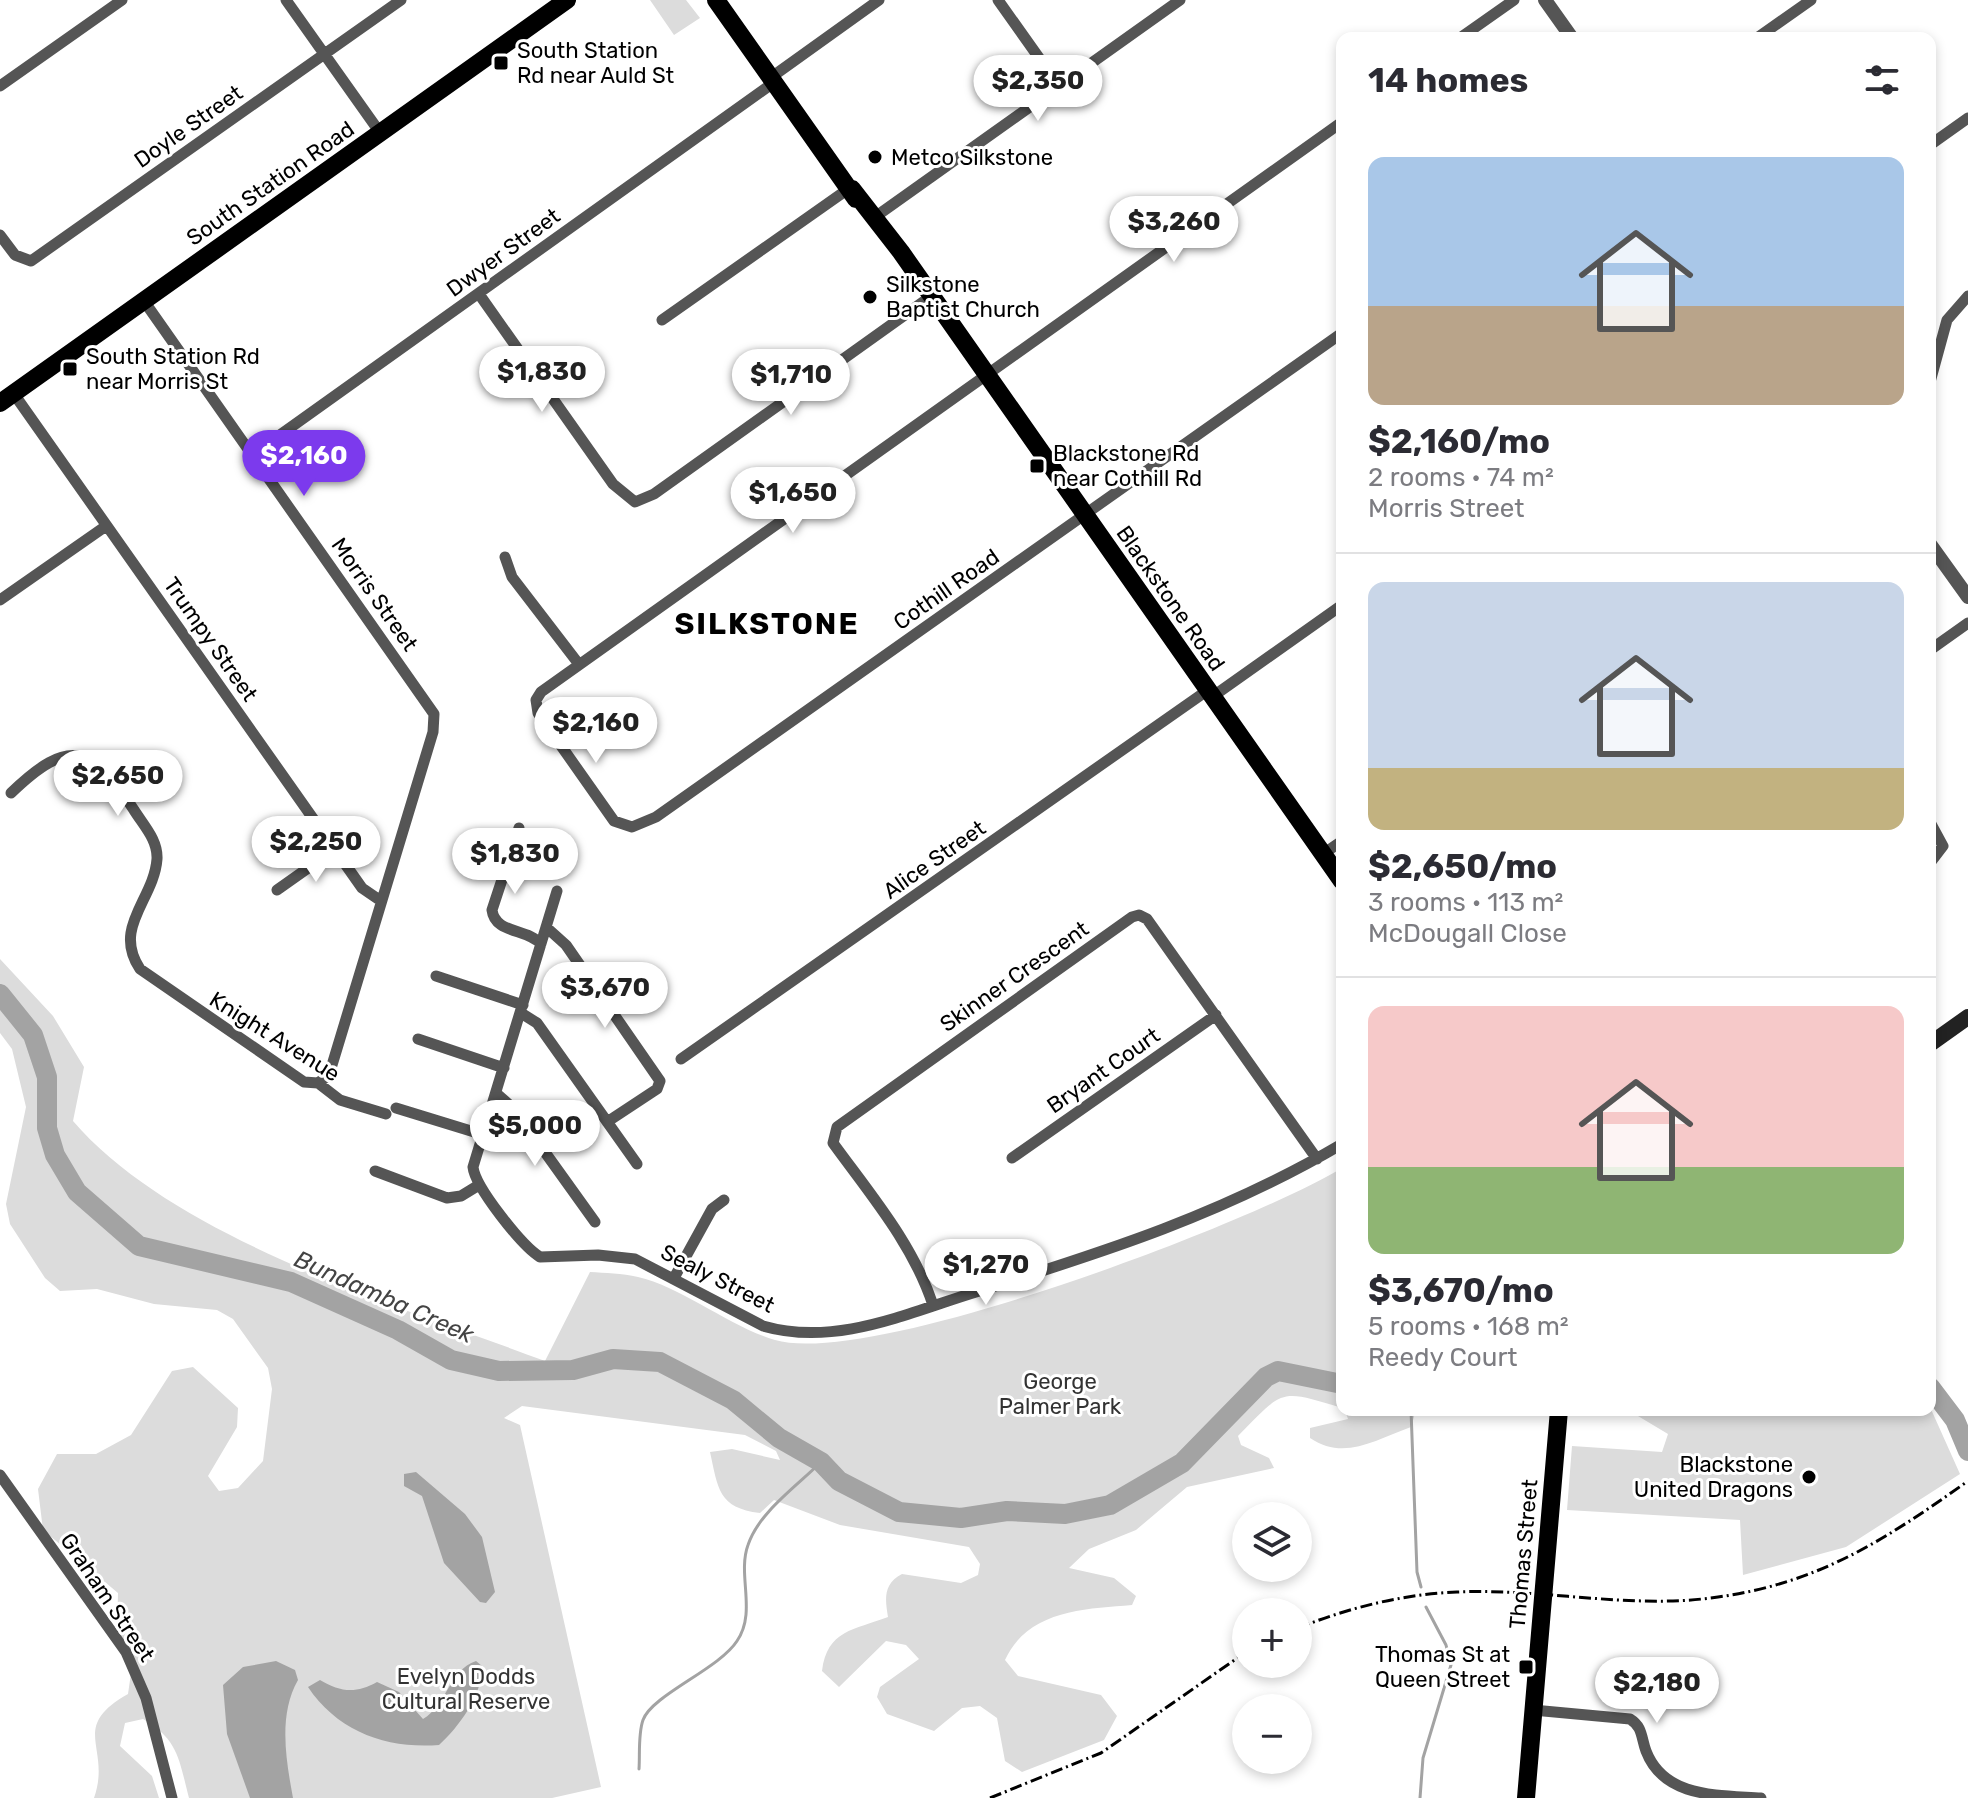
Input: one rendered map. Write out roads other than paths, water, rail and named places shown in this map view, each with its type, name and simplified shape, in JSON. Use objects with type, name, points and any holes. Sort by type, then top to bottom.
[{"type":"main road","name":"South Station Road","points":[[7,398],[567,0]]},
{"type":"main road","name":"Blackstone Road","points":[[716,0],[875,217],[1336,872]]},
{"type":"main road","name":"Blackstone Road","points":[[852,188],[857,202],[896,256],[906,264]]},
{"type":"main road","points":[[1936,1040],[1968,1017]]},
{"type":"main road","name":"Thomas Street","points":[[1526,1798],[1558,1416]]},
{"type":"street","points":[[0,86],[122,0]]},
{"type":"street","points":[[286,0],[381,134]]},
{"type":"street","name":"Doyle Street","points":[[0,235],[15,255],[31,261],[401,0]]},
{"type":"street","name":"Dwyer Street","points":[[252,455],[479,294],[879,0]]},
{"type":"street","points":[[998,0],[1059,86]]},
{"type":"street","points":[[875,217],[1180,0]]},
{"type":"street","points":[[1469,32],[1514,0]]},
{"type":"street","points":[[1545,0],[1568,32]]},
{"type":"street","points":[[1766,32],[1811,0]]},
{"type":"street","points":[[1936,141],[1968,118]]},
{"type":"street","points":[[505,557],[512,577],[578,663],[1336,126]]},
{"type":"street","points":[[662,320],[852,188]]},
{"type":"street","points":[[479,294],[613,484],[635,502],[654,494],[930,297]]},
{"type":"street","points":[[1936,360],[1947,320],[1968,296]]},
{"type":"street","name":"Morris Street","points":[[144,301],[434,714],[433,732],[381,901]]},
{"type":"street","name":"Cothill Road","points":[[578,663],[541,692],[535,705],[614,821],[632,827],[656,817],[694,792],[1336,337]]},
{"type":"street","name":"Trumpy Street","points":[[7,398],[106,526],[368,895],[381,901]]},
{"type":"street","points":[[0,600],[106,526]]},
{"type":"street","points":[[1936,552],[1968,597]]},
{"type":"street","name":"Alice Street","points":[[681,1059],[1336,609]]},
{"type":"street","points":[[1936,646],[1968,623]]},
{"type":"street","name":"Knight Avenue","points":[[11,793],[30,774],[63,756],[89,758],[112,776],[153,838],[157,851],[154,873],[129,937],[133,959],[151,979],[304,1082],[318,1083],[340,1100],[484,1135]]},
{"type":"street","points":[[519,828],[495,902],[493,918],[500,926],[529,935],[541,944]]},
{"type":"street","points":[[1936,833],[1943,846],[1936,855]]},
{"type":"street","points":[[1323,854],[1336,845]]},
{"type":"street","points":[[277,890],[335,849]]},
{"type":"street","points":[[375,1171],[447,1198],[461,1196],[479,1185],[473,1167],[557,891]]},
{"type":"street","points":[[318,1083],[329,1075],[381,901]]},
{"type":"street","name":"Skinner Crescent","points":[[933,1305],[909,1249],[833,1143],[837,1127],[1139,915],[1147,919],[1317,1159]]},
{"type":"street","points":[[546,927],[566,945],[660,1081],[657,1089],[607,1122]]},
{"type":"street","points":[[436,976],[522,1009],[537,1023],[637,1164]]},
{"type":"street","name":"Bryant Court","points":[[1012,1158],[1216,1015]]},
{"type":"street","points":[[418,1039],[504,1068]]},
{"type":"street","points":[[496,1093],[514,1109],[595,1222]]},
{"type":"street","name":"Sealy Street","points":[[479,1185],[526,1246],[540,1257],[598,1255],[635,1259],[763,1326],[781,1331],[849,1330],[1128,1245],[1248,1195],[1336,1148]]},
{"type":"street","points":[[674,1278],[712,1209],[724,1200]]},
{"type":"street","name":"Graham Street","points":[[0,1475],[126,1652],[146,1698],[172,1798]]},
{"type":"street","points":[[1533,1710],[1630,1719],[1639,1727],[1654,1767],[1673,1785],[1693,1791],[1761,1798]]},
{"type":"waterway","name":"Bundamba Creek","points":[[0,994],[33,1035],[47,1077],[47,1128],[55,1155],[77,1192],[139,1246],[291,1282],[398,1330],[451,1360],[499,1371],[573,1370],[613,1359],[660,1362],[733,1400],[779,1438],[821,1462],[839,1481],[899,1512],[961,1518],[1007,1511],[1065,1514],[1110,1505],[1182,1463],[1266,1377],[1278,1371],[1336,1383]]},
{"type":"waterway","name":"Bundamba Creek","points":[[1936,1395],[1955,1420],[1968,1451]]},
{"type":"waterway","points":[[1411,1416],[1417,1572],[1421,1587]]},
{"type":"waterway","points":[[639,1769],[640,1731],[649,1711],[716,1662],[737,1641],[743,1630],[746,1618],[745,1557],[753,1533],[780,1500],[821,1462]]},
{"type":"waterway","points":[[1420,1798],[1423,1758],[1451,1665],[1446,1645],[1426,1607]]},
{"type":"railway","points":[[1312,1623],[1376,1603],[1437,1593],[1522,1593],[1653,1601],[1718,1597],[1755,1590],[1789,1581],[1850,1556],[1909,1522],[1968,1481]]},
{"type":"railway","points":[[990,1798],[1101,1753],[1232,1662]]},
{"type":"place","name":"South Station Rd near Auld St","points":[[501,63]]},
{"type":"place","name":"Metco Silkstone","points":[[875,157]]},
{"type":"place","name":"Silkstone Baptist Church","points":[[870,297]]},
{"type":"place","name":"South Station Rd near Morris St","points":[[70,369]]},
{"type":"place","name":"Blackstone Rd near Cothill Rd","points":[[1037,466]]},
{"type":"place","name":"Blackstone United Dragons","points":[[1809,1477]]},
{"type":"place","name":"Thomas St at Queen Street","points":[[1526,1667]]},
{"type":"district","name":"SILKSTONE","points":[[767,624]]},
{"type":"park label","name":"George Palmer Park","points":[[1060,1394]]},
{"type":"park label","name":"Evelyn Dodds Cultural Reserve","points":[[466,1688]]}]
